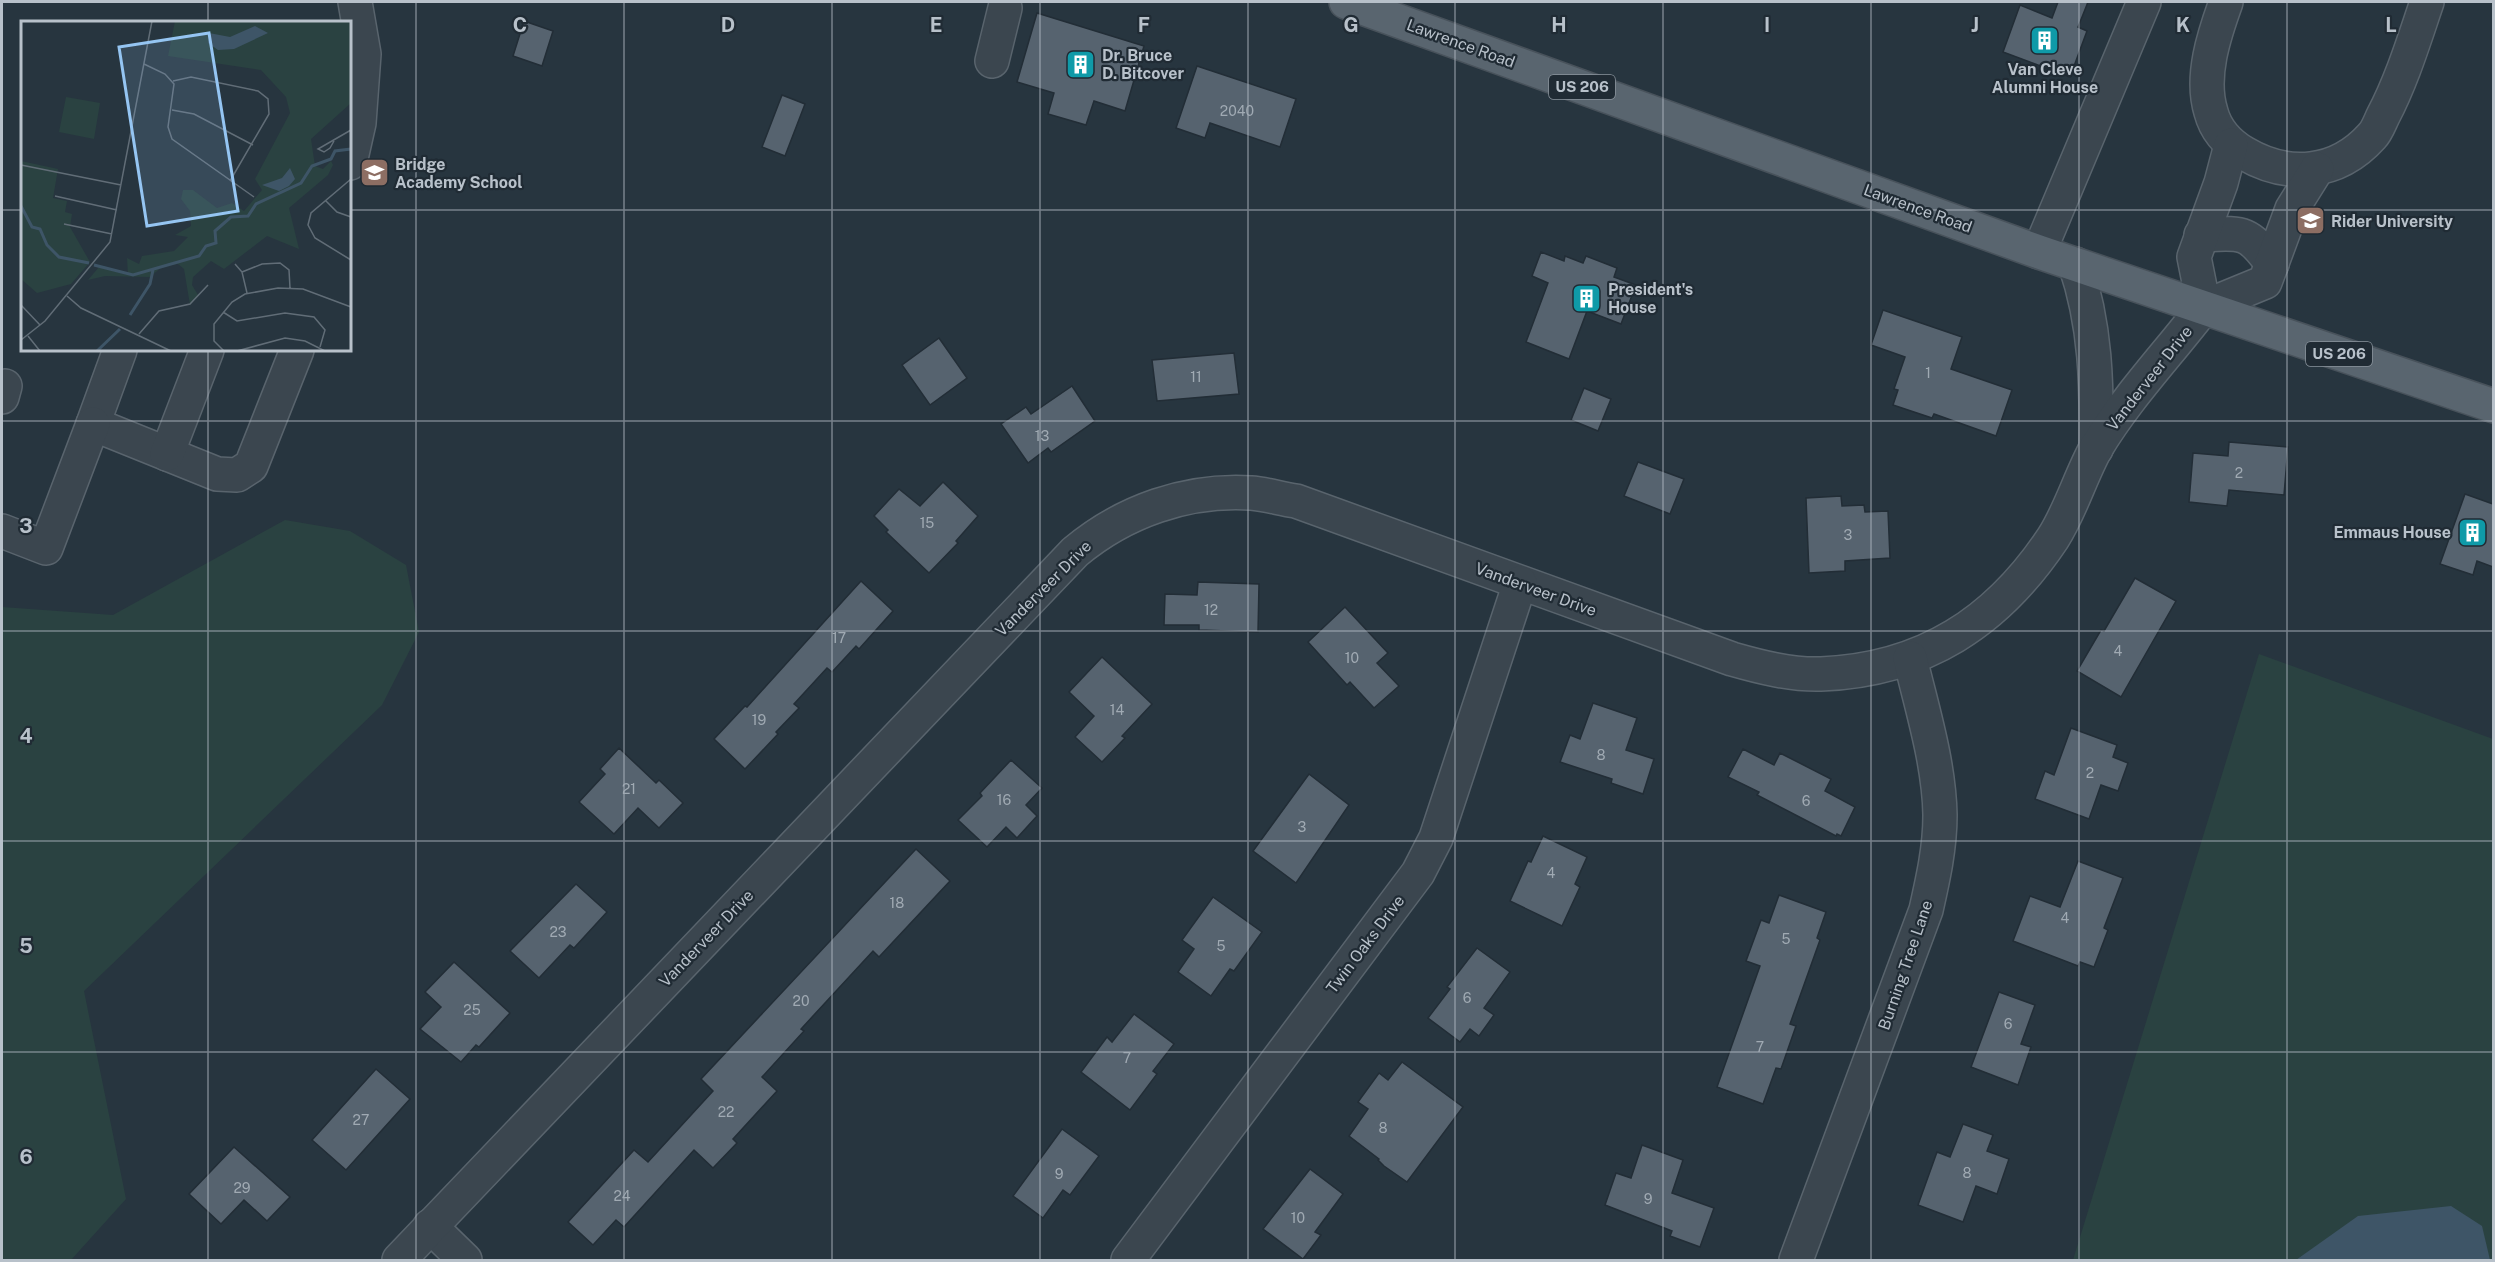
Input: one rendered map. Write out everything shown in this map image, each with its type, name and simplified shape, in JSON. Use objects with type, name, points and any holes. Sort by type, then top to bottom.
[{"type":"main road","name":"Lawrence Road","points":[[1346,2],[2039,252],[2493,406]]},
{"type":"street","points":[[351,159],[359,123],[364,54],[355,2]]},
{"type":"street","points":[[2039,252],[2144,2]]},
{"type":"street","points":[[2226,2],[2206,76],[2211,112],[2220,131],[2231,145],[2273,167],[2295,170],[2317,169],[2347,156],[2373,135],[2394,96],[2427,2]]},
{"type":"street","points":[[992,61],[1012,4]]},
{"type":"street","points":[[2231,145],[2221,183],[2194,257],[2204,308],[2265,282],[2292,210],[2317,169]]},
{"type":"street","points":[[2201,235],[2247,236],[2255,241],[2272,264]]},
{"type":"street","name":"Vanderveer Drive","points":[[2075,264],[2086,296],[2094,341],[2097,387],[2096,449]]},
{"type":"street","name":"Vanderveer Drive","points":[[399,1260],[1075,552],[1122,519],[1175,500],[1205,494],[1252,493],[1296,501],[1732,659],[1772,670],[1819,674],[1871,669],[1910,658],[1962,633],[1999,604],[2028,574],[2055,535],[2096,449],[2130,400],[2204,308]]},
{"type":"street","points":[[2,531],[46,548],[120,351]]},
{"type":"street","points":[[167,454],[207,351]]},
{"type":"street","points":[[93,424],[217,474],[237,475],[251,466],[297,351]]},
{"type":"street","name":"Twin Oaks Drive","points":[[1128,1260],[1418,873],[1436,838],[1520,584]]},
{"type":"street","name":"Burning Tree Lane","points":[[1796,1260],[1926,910],[1936,866],[1940,815],[1936,770],[1910,658]]},
{"type":"street","points":[[430,1226],[465,1260]]},
{"type":"green space","points":[[285,520],[350,531],[406,565],[419,632],[382,705],[84,991],[126,1199],[71,1260],[2,1260],[2,607],[113,615]]},
{"type":"green space","points":[[2259,654],[2493,739],[2493,1260],[2073,1260]]},
{"type":"water","points":[[2451,1206],[2482,1226],[2490,1260],[2296,1260],[2358,1216]]},
{"type":"building","name":"Van Cleve Alumni House","points":[[2058,2],[2088,2],[2078,27],[2087,31],[2070,77],[2003,52],[2020,5],[2052,18]]},
{"type":"building","name":"Dr. Bruce D. Bitcover","points":[[1037,13],[1144,46],[1125,111],[1094,101],[1086,125],[1048,114],[1054,93],[1017,82]]},
{"type":"building","points":[[524,21],[553,31],[542,66],[513,56]]},
{"type":"building","points":[[1197,66],[1296,99],[1280,147],[1210,123],[1205,138],[1176,128]]},
{"type":"building","points":[[782,95],[805,104],[785,156],[762,147]]},
{"type":"building","name":"President's House","points":[[1541,252],[1564,261],[1565,256],[1583,263],[1586,256],[1617,268],[1614,277],[1636,285],[1621,324],[1587,311],[1569,359],[1526,342],[1548,283],[1532,276]]},
{"type":"building","points":[[1883,310],[1962,337],[1951,369],[2012,390],[1996,436],[1934,414],[1932,418],[1893,405],[1898,390],[1894,389],[1905,357],[1871,345]]},
{"type":"building","points":[[939,338],[967,378],[930,405],[902,365]]},
{"type":"building","points":[[1234,353],[1239,394],[1157,401],[1152,360]]},
{"type":"building","points":[[1072,386],[1095,421],[1051,452],[1048,448],[1028,463],[1001,424],[1026,407],[1031,414]]},
{"type":"building","points":[[1584,388],[1611,399],[1598,431],[1571,420]]},
{"type":"building","points":[[2229,442],[2288,447],[2284,495],[2229,490],[2227,506],[2189,502],[2193,453],[2228,456]]},
{"type":"building","points":[[1638,462],[1684,479],[1670,514],[1624,496]]},
{"type":"building","points":[[943,482],[978,516],[956,541],[958,543],[929,573],[886,532],[888,530],[874,516],[899,489],[920,506]]},
{"type":"building","name":"Emmaus House","points":[[2465,494],[2493,504],[2493,567],[2477,561],[2473,575],[2440,564]]},
{"type":"building","points":[[1841,496],[1842,506],[1864,505],[1865,512],[1888,511],[1890,558],[1845,561],[1845,571],[1809,573],[1806,498]]},
{"type":"building","points":[[2135,578],[2176,601],[2121,697],[2077,671]]},
{"type":"building","points":[[861,581],[893,611],[859,649],[856,646],[832,672],[827,668],[794,704],[799,708],[776,732],[778,734],[745,769],[714,739],[745,706],[747,707]]},
{"type":"building","points":[[1198,582],[1259,584],[1258,632],[1199,630],[1199,625],[1164,625],[1165,594],[1197,595]]},
{"type":"building","points":[[1345,607],[1388,653],[1377,663],[1399,686],[1374,708],[1350,682],[1347,685],[1308,642]]},
{"type":"building","points":[[1102,657],[1152,704],[1122,736],[1125,738],[1102,762],[1075,737],[1094,716],[1069,692]]},
{"type":"building","points":[[1593,703],[1637,718],[1626,750],[1654,759],[1643,794],[1611,783],[1612,779],[1560,762],[1570,735],[1580,739]]},
{"type":"building","points":[[2071,728],[2117,745],[2113,757],[2128,763],[2118,791],[2101,785],[2089,819],[2035,799],[2045,771],[2054,775]]},
{"type":"building","points":[[619,748],[656,783],[659,780],[683,803],[659,828],[638,808],[614,834],[579,802],[605,774],[600,769]]},
{"type":"building","points":[[1743,749],[1774,765],[1780,753],[1831,779],[1825,791],[1855,807],[1841,836],[1837,834],[1836,836],[1757,795],[1759,792],[1728,777]]},
{"type":"building","points":[[1011,760],[1042,788],[1026,805],[1037,816],[1017,838],[1006,827],[987,847],[958,820],[982,796],[980,793]]},
{"type":"building","points":[[1309,774],[1349,805],[1296,883],[1253,851]]},
{"type":"building","points":[[1543,836],[1587,857],[1575,884],[1580,887],[1562,926],[1510,901],[1528,861],[1531,862]]},
{"type":"building","points":[[916,849],[950,881],[879,957],[873,951],[801,1029],[804,1031],[762,1077],[777,1091],[733,1139],[737,1143],[713,1168],[694,1150],[624,1227],[616,1220],[593,1245],[568,1222],[634,1150],[648,1162],[713,1091],[701,1079]]},
{"type":"building","points":[[2078,861],[2123,878],[2104,928],[2108,930],[2094,967],[2080,962],[2078,966],[2013,941],[2030,896],[2060,907]]},
{"type":"building","points":[[576,884],[607,912],[574,948],[570,945],[539,978],[510,951]]},
{"type":"building","points":[[1779,895],[1826,912],[1817,938],[1820,940],[1790,1024],[1796,1026],[1781,1069],[1776,1068],[1763,1104],[1717,1087],[1760,966],[1746,961],[1761,920],[1769,923]]},
{"type":"building","points":[[1213,897],[1262,932],[1234,971],[1230,969],[1211,996],[1178,972],[1194,949],[1182,940]]},
{"type":"building","points":[[1477,948],[1510,972],[1484,1008],[1494,1015],[1479,1036],[1470,1029],[1460,1042],[1428,1018],[1450,989],[1447,987]]},
{"type":"building","points":[[454,962],[510,1013],[479,1047],[476,1045],[461,1062],[420,1029],[441,1007],[425,992]]},
{"type":"building","points":[[1999,992],[2035,1005],[2021,1044],[2031,1047],[2018,1085],[1971,1067]]},
{"type":"building","points":[[1134,1014],[1174,1044],[1153,1071],[1157,1074],[1130,1110],[1081,1072],[1107,1037],[1112,1042]]},
{"type":"building","points":[[1402,1062],[1463,1107],[1407,1182],[1349,1136],[1368,1109],[1358,1102],[1379,1073],[1388,1080]]},
{"type":"building","points":[[376,1069],[410,1099],[346,1170],[312,1140]]},
{"type":"building","points":[[1963,1124],[1993,1135],[1987,1151],[2009,1159],[1997,1194],[1976,1186],[1963,1222],[1918,1205],[1937,1152],[1950,1157]]},
{"type":"building","points":[[1062,1129],[1099,1156],[1070,1195],[1063,1190],[1043,1218],[1013,1196]]},
{"type":"building","points":[[1642,1145],[1683,1160],[1672,1193],[1714,1208],[1700,1247],[1670,1236],[1672,1231],[1605,1205],[1616,1173],[1631,1178]]},
{"type":"building","points":[[234,1147],[290,1197],[267,1221],[244,1200],[221,1224],[189,1194]]},
{"type":"building","points":[[1310,1169],[1343,1194],[1315,1232],[1321,1235],[1303,1259],[1263,1229]]},
{"type":"place","name":"Van Cleve Alumni House","points":[[2045,41]]},
{"type":"place","name":"Dr. Bruce D. Bitcover","points":[[1081,64]]},
{"type":"place","name":"Bridge Academy School","points":[[374,173]]},
{"type":"place","name":"Rider University","points":[[2310,221]]},
{"type":"place","name":"President's House","points":[[1587,298]]},
{"type":"place","name":"Emmaus House","points":[[2472,532]]}]
